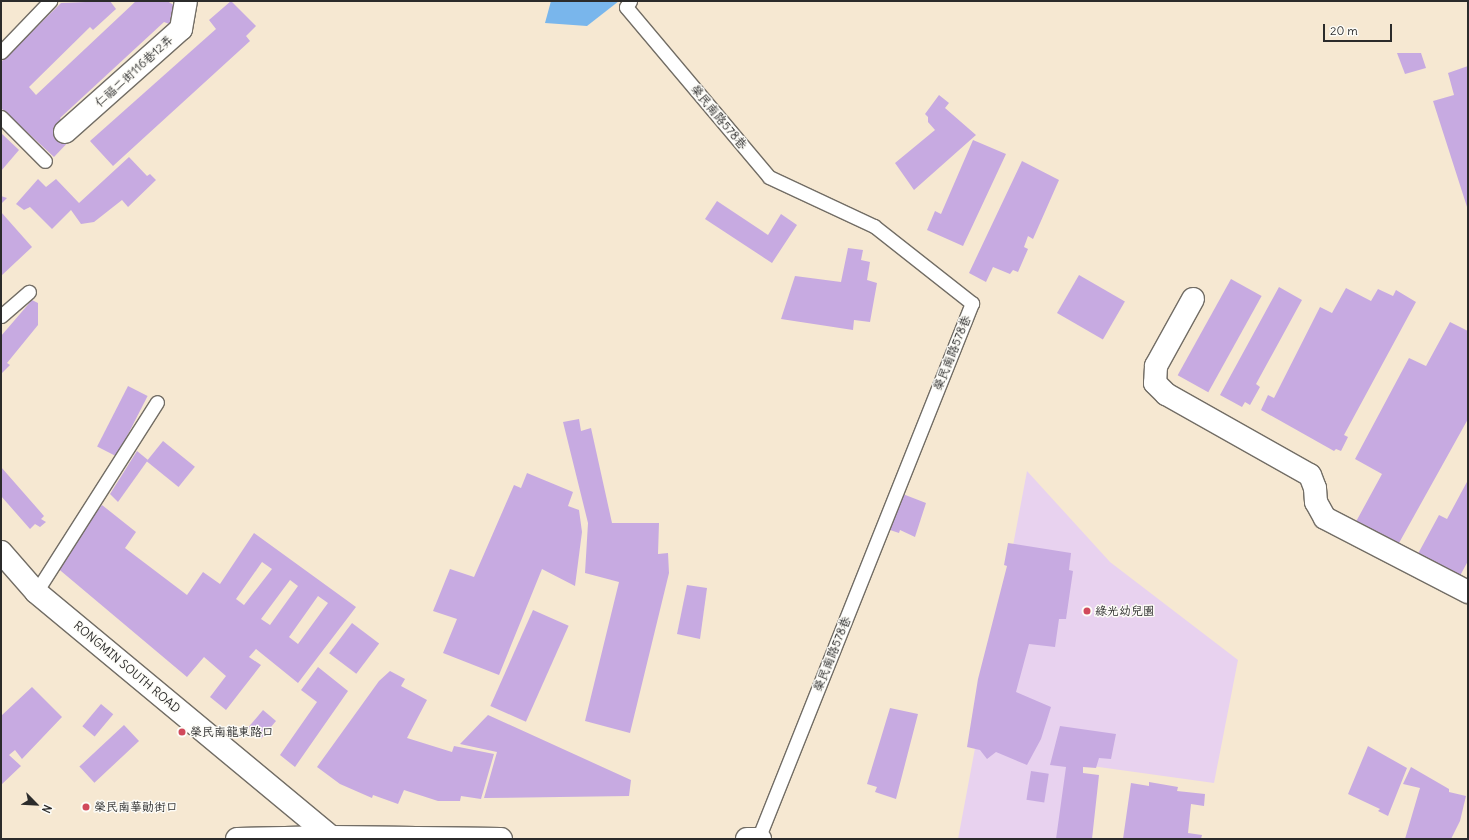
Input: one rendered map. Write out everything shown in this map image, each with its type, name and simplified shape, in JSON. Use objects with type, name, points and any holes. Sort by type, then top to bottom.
[{"type":"street","name":"仁福二街116巷12弄","points":[[65,132],[181,29],[186,1]]},
{"type":"street","points":[[1193,299],[1156,366],[1155,383],[1166,394],[1310,475],[1316,488],[1316,502],[1325,518],[1468,592]]},
{"type":"street","name":"RONGMIN SOUTH ROAD","points":[[1,552],[36,592],[333,838]]},
{"type":"street","points":[[238,839],[500,839]]},
{"type":"street","points":[[747,839],[759,839]]},
{"type":"lane","points":[[3,46],[50,1]]},
{"type":"lane","name":"榮民南路578巷","points":[[630,1],[626,7],[769,177],[874,226],[972,303],[759,839]]},
{"type":"lane","points":[[1,117],[45,161]]},
{"type":"lane","points":[[1,316],[29,292]]},
{"type":"lane","points":[[36,592],[158,402]]},
{"type":"shaded area","name":"綠光幼兒園","points":[[1027,471],[1110,562],[1238,660],[1214,783],[1070,763],[1057,839],[958,839]]},
{"type":"water","points":[[551,1],[619,1],[587,26],[545,23]]},
{"type":"building","points":[[110,1],[116,9],[93,30],[90,27],[29,87],[36,95],[136,1],[167,1],[179,8],[172,25],[164,22],[60,118],[74,136],[54,157],[1,108],[1,62],[61,3]]},
{"type":"building","points":[[231,1],[256,26],[246,36],[250,41],[113,166],[90,141],[216,29],[209,20]]},
{"type":"building","points":[[1397,53],[1421,53],[1426,68],[1405,74]]},
{"type":"building","points":[[1468,66],[1468,210],[1433,101],[1454,95],[1448,73]]},
{"type":"building","points":[[939,95],[949,103],[945,108],[976,135],[914,190],[895,163],[935,130],[928,122],[928,117],[925,114]]},
{"type":"building","points":[[1,133],[19,150],[1,171]]},
{"type":"building","points":[[973,140],[1006,154],[963,246],[927,230],[935,211],[941,214]]},
{"type":"building","points":[[129,157],[147,176],[150,174],[156,180],[128,207],[122,200],[94,222],[81,224],[71,210],[52,229],[30,207],[24,210],[16,204],[38,179],[46,187],[56,179],[79,203]]},
{"type":"building","points":[[1022,161],[1059,180],[1033,239],[1028,236],[1024,247],[1028,249],[1018,272],[1013,270],[1010,274],[993,267],[986,282],[969,273]]},
{"type":"building","points":[[1,196],[7,198],[1,204]]},
{"type":"building","points":[[717,201],[768,235],[781,214],[797,225],[772,263],[705,219]]},
{"type":"building","points":[[1,212],[32,247],[1,276]]},
{"type":"building","points":[[848,248],[863,250],[861,260],[870,262],[867,280],[877,283],[870,322],[854,320],[853,330],[781,319],[795,276],[841,282]]},
{"type":"building","points":[[1079,275],[1125,302],[1103,340],[1057,313]]},
{"type":"building","points":[[1231,279],[1262,296],[1208,392],[1178,375]]},
{"type":"building","points":[[1279,287],[1302,300],[1256,384],[1260,387],[1250,405],[1245,402],[1242,407],[1220,395]]},
{"type":"building","points":[[1346,288],[1371,301],[1378,289],[1393,296],[1396,290],[1416,302],[1344,435],[1348,437],[1341,451],[1336,449],[1334,451],[1261,410],[1268,395],[1274,398],[1320,307],[1332,313]]},
{"type":"building","points":[[32,300],[38,303],[38,325],[7,363],[10,365],[1,374],[1,336]]},
{"type":"building","points":[[1450,322],[1468,331],[1468,419],[1394,552],[1352,529],[1382,474],[1355,459],[1409,358],[1426,366]]},
{"type":"building","points":[[128,386],[148,396],[117,457],[97,447]]},
{"type":"building","points":[[579,419],[581,431],[591,428],[612,523],[659,523],[658,554],[668,553],[669,573],[630,733],[585,721],[619,582],[585,573],[588,523],[563,422]]},
{"type":"building","points":[[163,441],[195,467],[179,487],[147,461]]},
{"type":"building","points":[[137,451],[148,460],[118,502],[110,494]]},
{"type":"building","points":[[1,467],[44,516],[41,519],[46,522],[40,527],[35,524],[30,529],[1,496]]},
{"type":"building","points":[[527,473],[573,492],[568,506],[579,510],[582,532],[575,586],[542,569],[499,675],[443,653],[457,619],[433,611],[450,569],[474,577],[514,485],[521,488]]},
{"type":"building","points":[[1468,480],[1468,561],[1455,585],[1413,563],[1439,515],[1447,519]]},
{"type":"building","points":[[895,491],[926,503],[915,537],[900,530],[899,533],[884,528]]},
{"type":"building","points":[[102,505],[136,532],[125,548],[187,595],[203,572],[220,584],[254,533],[356,607],[298,683],[256,649],[249,657],[261,665],[226,710],[210,697],[226,676],[204,657],[187,677],[55,566]],"holes":[[[262,562],[272,569],[244,605],[236,599]],[[290,580],[298,586],[270,625],[261,619]],[[318,596],[328,603],[298,644],[289,637]]]},
{"type":"building","points":[[1008,543],[1071,553],[1069,570],[1073,571],[1066,619],[1059,619],[1055,647],[1029,644],[1016,692],[1051,707],[1041,739],[1027,765],[996,752],[987,759],[980,750],[967,747],[978,679],[1007,566],[1004,565]]},
{"type":"building","points":[[687,585],[707,588],[700,639],[677,634]]},
{"type":"building","points":[[533,610],[569,626],[526,722],[490,706]]},
{"type":"building","points":[[352,623],[379,643],[356,674],[329,653]]},
{"type":"building","points":[[318,667],[348,691],[295,767],[280,755],[317,702],[301,690]]},
{"type":"building","points":[[390,671],[405,679],[401,686],[427,700],[407,738],[452,752],[454,746],[494,754],[481,799],[461,796],[460,801],[438,801],[404,790],[398,804],[373,795],[372,798],[340,784],[317,767],[379,681]]},
{"type":"building","points":[[32,687],[62,717],[22,759],[15,750],[9,755],[21,766],[1,785],[1,716]]},
{"type":"building","points":[[101,704],[113,714],[95,736],[82,726]]},
{"type":"building","points":[[890,708],[918,714],[896,799],[875,792],[877,787],[867,784]]},
{"type":"building","points":[[263,710],[276,721],[261,739],[248,728]]},
{"type":"building","points":[[488,715],[631,780],[629,796],[484,798],[497,752],[460,744]]},
{"type":"building","points":[[124,725],[139,741],[94,783],[79,767]]},
{"type":"building","points":[[1060,726],[1116,734],[1111,759],[1099,758],[1096,768],[1083,767],[1083,773],[1099,775],[1092,839],[1056,839],[1066,767],[1050,765]]},
{"type":"building","points":[[1368,746],[1407,768],[1388,816],[1378,811],[1380,809],[1348,794]]},
{"type":"building","points":[[1411,767],[1449,789],[1449,792],[1466,796],[1460,821],[1451,839],[1405,839],[1420,788],[1403,784]]},
{"type":"building","points":[[1031,771],[1049,774],[1044,802],[1026,800]]},
{"type":"building","points":[[1149,782],[1178,787],[1177,791],[1205,794],[1204,806],[1191,804],[1188,833],[1202,835],[1201,839],[1123,839],[1131,783],[1149,786]]},
{"type":"place","name":"綠光幼兒園","points":[[1087,611]]},
{"type":"place","name":"榮民南龍東路口","points":[[182,732]]},
{"type":"place","name":"榮民南華勛街口","points":[[86,807]]}]
